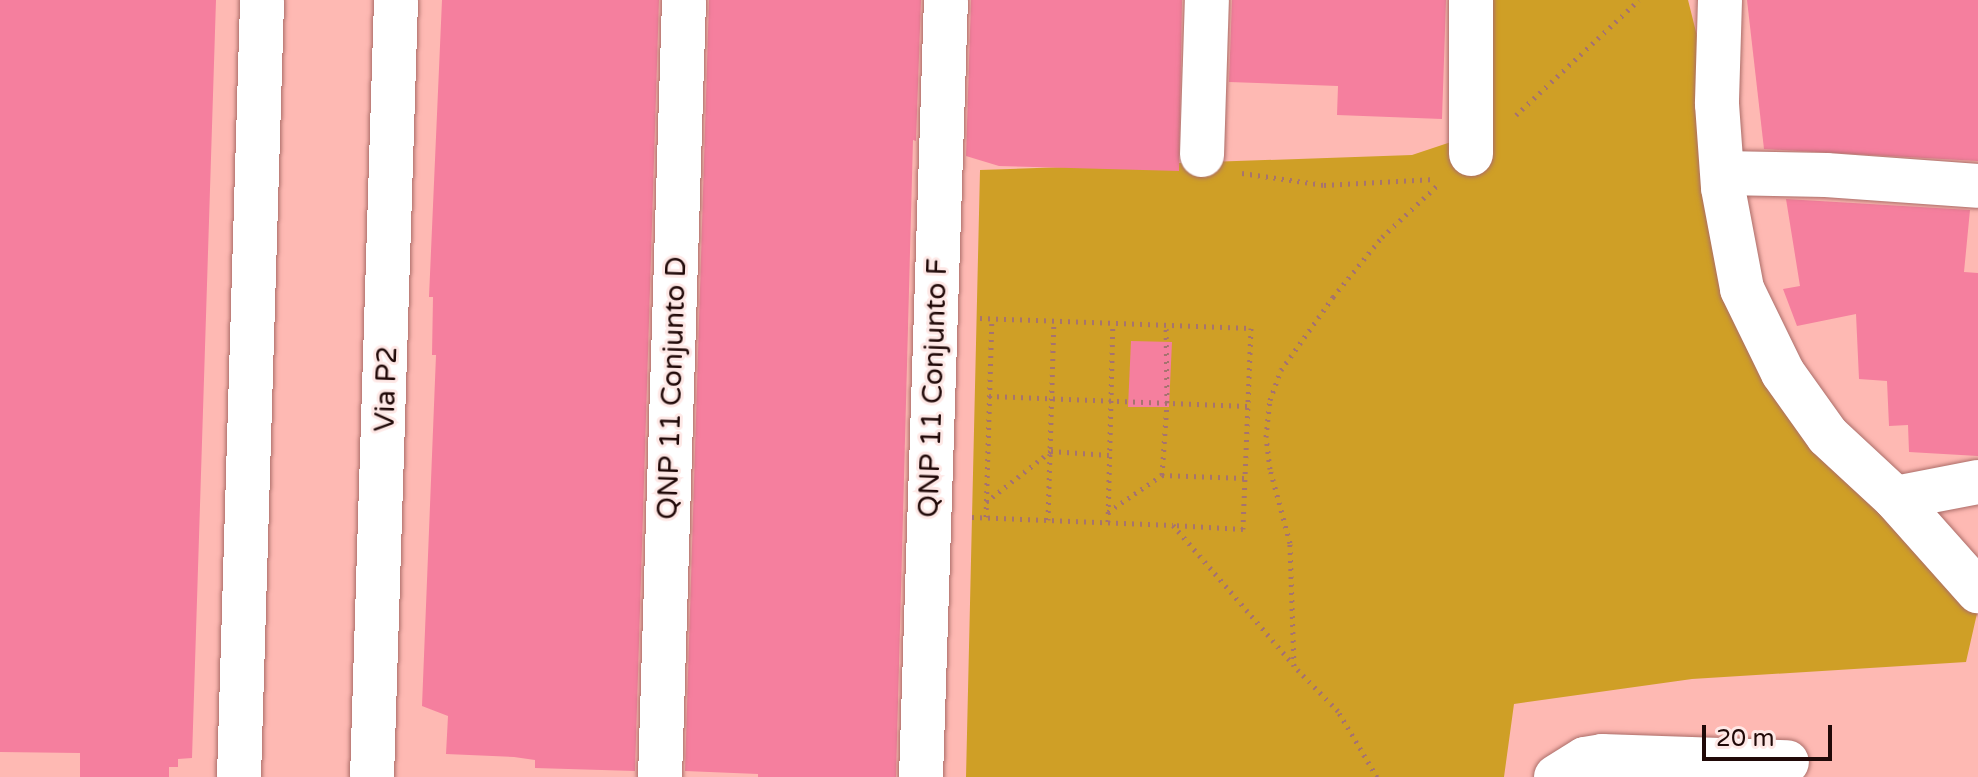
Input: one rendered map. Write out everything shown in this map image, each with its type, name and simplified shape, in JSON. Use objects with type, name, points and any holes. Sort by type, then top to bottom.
[{"type":"street","points":[[239,777],[262,0]]},
{"type":"street","name":"Via P2","points":[[372,777],[396,0]]},
{"type":"street","name":"QNP 11 Conjunto D","points":[[660,777],[684,0]]},
{"type":"street","name":"QNP 11 Conjunto F","points":[[921,777],[946,0]]},
{"type":"street","points":[[1202,155],[1207,0]]},
{"type":"street","points":[[1471,0],[1471,154]]},
{"type":"street","points":[[1720,0],[1717,104],[1723,173],[1742,289],[1783,373],[1828,436],[1895,498],[1978,591]]},
{"type":"street","points":[[1723,173],[1826,175],[1978,186]]},
{"type":"street","points":[[1895,498],[1978,482]]},
{"type":"street","points":[[1556,777],[1585,759],[1602,756],[1787,762]]},
{"type":"path","points":[[1471,154],[1639,0]]},
{"type":"path","points":[[1202,155],[1214,166],[1324,185],[1444,179],[1382,237],[1333,297],[1281,370],[1270,400],[1266,437],[1270,469],[1290,543],[1294,666]]},
{"type":"path","points":[[972,517],[1243,529],[1251,328],[976,318]]},
{"type":"path","points":[[986,517],[992,318]]},
{"type":"path","points":[[1048,520],[1054,321]]},
{"type":"path","points":[[1108,522],[1113,323]]},
{"type":"path","points":[[1162,475],[1167,403],[1166,325]]},
{"type":"path","points":[[989,396],[1248,406]]},
{"type":"path","points":[[986,502],[1051,451],[1109,455]]},
{"type":"path","points":[[1108,512],[1162,475],[1245,478]]},
{"type":"path","points":[[1173,525],[1294,666],[1338,711],[1377,777]]},
{"type":"shaded area","points":[[1492,0],[1688,0],[1773,339],[1978,609],[1966,662],[1692,679],[1514,704],[1504,777],[966,777],[980,170],[1412,155],[1490,129]]},
{"type":"building","points":[[0,0],[216,0],[192,758],[178,759],[178,767],[169,767],[169,777],[80,777],[80,753],[0,752]]},
{"type":"building","points":[[442,0],[659,0],[635,771],[535,768],[535,760],[446,754],[448,716],[422,706],[436,355],[432,355],[433,297],[429,297]]},
{"type":"building","points":[[709,0],[921,0],[916,141],[913,140],[896,777],[758,777],[758,774],[685,771]]},
{"type":"building","points":[[971,0],[1182,0],[1179,171],[999,166],[966,156]]},
{"type":"building","points":[[1232,0],[1446,0],[1442,119],[1337,115],[1338,86],[1229,82]]},
{"type":"building","points":[[1747,0],[1978,0],[1978,161],[1764,149]]},
{"type":"building","points":[[1786,199],[1970,210],[1964,272],[1978,273],[1978,456],[1909,452],[1908,425],[1889,426],[1887,381],[1859,379],[1856,314],[1797,326],[1783,289],[1800,286]]},
{"type":"building","points":[[1131,341],[1172,342],[1169,407],[1128,407]]}]
